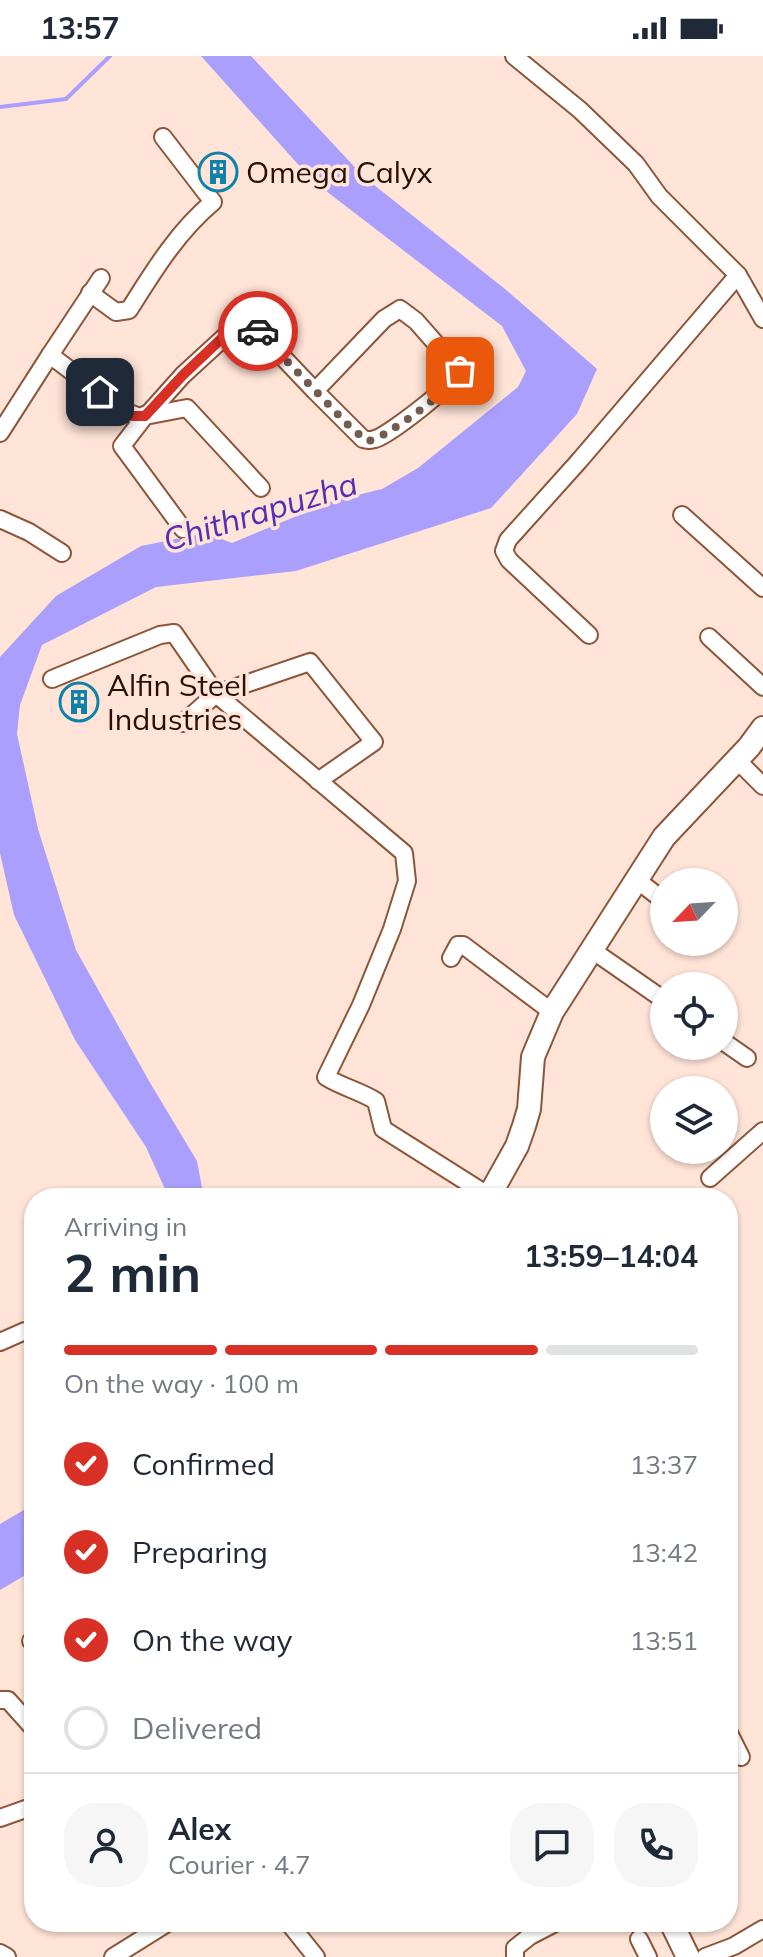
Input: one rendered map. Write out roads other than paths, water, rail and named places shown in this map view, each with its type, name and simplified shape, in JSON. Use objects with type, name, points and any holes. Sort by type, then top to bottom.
[{"type":"main road","points":[[493,1188],[517,1146],[524,1126],[529,1109],[533,1057],[552,1012],[664,837],[763,728]]},
{"type":"main road","points":[[676,1932],[688,1957]]},
{"type":"street","points":[[514,56],[580,110],[624,153],[659,196],[738,275],[763,319]]},
{"type":"street","points":[[90,293],[116,312],[129,310],[162,257],[213,202],[163,137]]},
{"type":"street","points":[[589,635],[509,560],[504,551],[508,540],[738,275]]},
{"type":"street","points":[[0,433],[101,278]]},
{"type":"street","points":[[183,529],[122,446],[183,375],[242,321],[255,328],[315,391],[363,439],[373,440],[388,433],[452,384],[460,371],[416,321],[400,309],[384,319],[315,391]]},
{"type":"street","points":[[50,355],[135,417],[187,408],[261,488]]},
{"type":"street","points":[[682,515],[763,588]]},
{"type":"street","points":[[0,519],[29,532],[62,553]]},
{"type":"street","points":[[52,679],[160,635],[174,633],[216,694],[404,853],[407,881],[392,929],[326,1077],[376,1101],[383,1129],[474,1188]]},
{"type":"street","points":[[709,637],[763,687]]},
{"type":"street","points":[[183,723],[216,694],[310,662],[374,742],[318,781]]},
{"type":"street","points":[[737,760],[763,786]]},
{"type":"street","points":[[637,880],[650,890]]},
{"type":"street","points":[[451,958],[458,945],[463,945],[552,1012]]},
{"type":"street","points":[[592,950],[650,990]]},
{"type":"street","points":[[738,1052],[747,1058]]},
{"type":"street","points":[[710,1178],[763,1131]]},
{"type":"street","points":[[0,1342],[24,1331]]},
{"type":"street","points":[[0,1700],[8,1700],[24,1718]]},
{"type":"street","points":[[738,1751],[741,1757]]},
{"type":"street","points":[[0,1818],[24,1810]]},
{"type":"street","points":[[705,1957],[734,1946],[763,1929]]},
{"type":"street","points":[[113,1957],[153,1932]]},
{"type":"street","points":[[296,1932],[316,1957]]},
{"type":"street","points":[[515,1957],[515,1948],[538,1932]]},
{"type":"street","points":[[639,1939],[648,1957]]},
{"type":"street","points":[[0,1953],[7,1957]]},
{"type":"waterway","points":[[0,107],[66,99],[110,56]]},
{"type":"place","name":"Omega Calyx","points":[[218,172]]},
{"type":"place","name":"Alfin Steel Industries","points":[[79,702]]},
{"type":"water label","name":"Chithrapuzha","points":[[260,511]]}]
